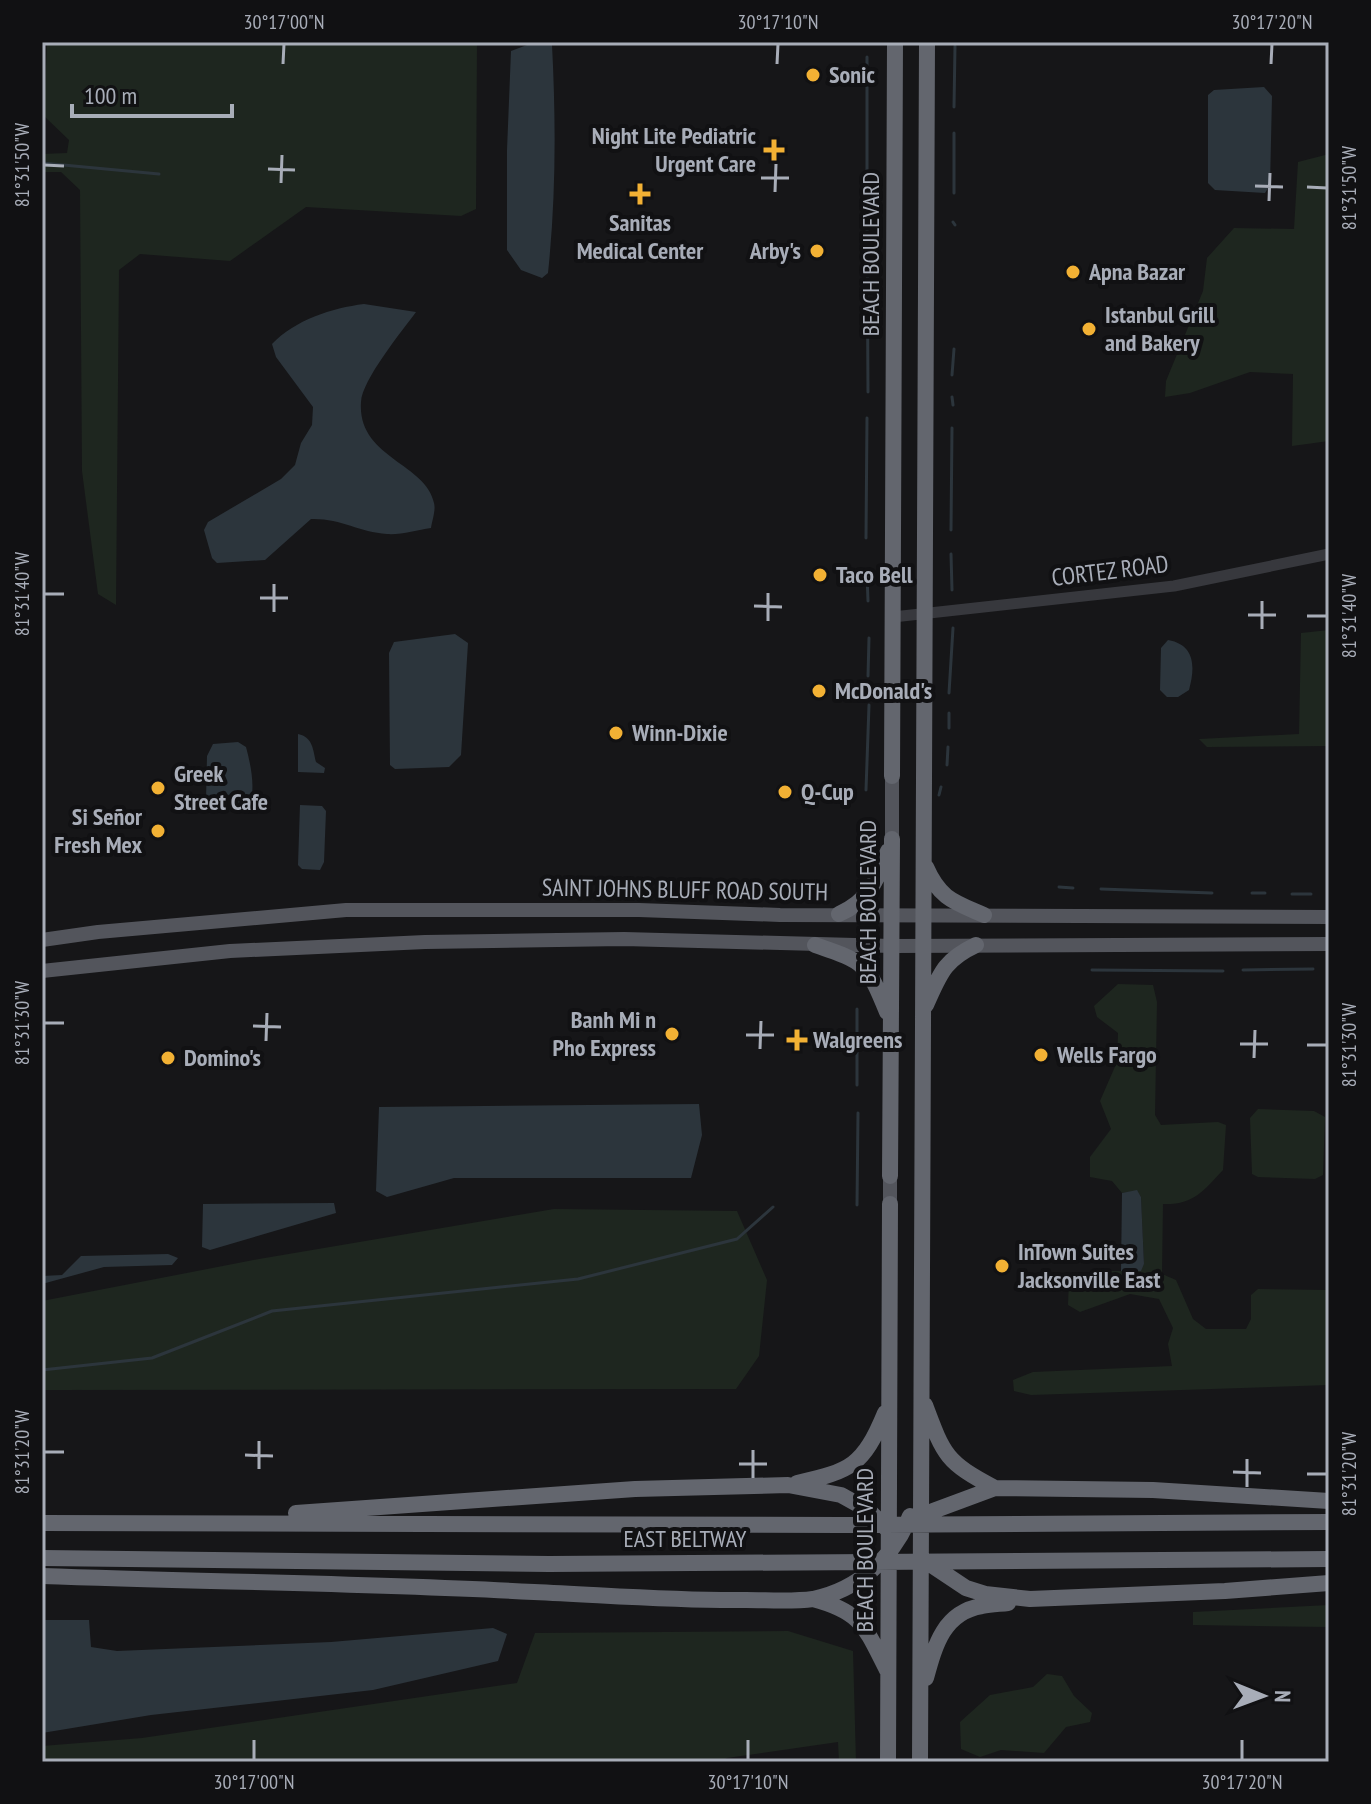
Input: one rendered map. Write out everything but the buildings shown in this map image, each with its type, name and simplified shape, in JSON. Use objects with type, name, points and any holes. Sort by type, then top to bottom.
[{"type":"highway","name":"BEACH BOULEVARD","points":[[892,776],[895,42]]},
{"type":"highway","points":[[920,1521],[927,42]]},
{"type":"highway","points":[[895,194],[925,198]]},
{"type":"highway","name":"BEACH BOULEVARD","points":[[890,1176],[892,839]]},
{"type":"highway","points":[[839,914],[868,895],[877,881],[892,839]]},
{"type":"highway","points":[[922,859],[934,887],[984,915]]},
{"type":"highway","points":[[815,945],[851,957],[865,966],[873,976],[891,1023]]},
{"type":"highway","points":[[922,1014],[949,961],[976,945]]},
{"type":"highway","name":"BEACH BOULEVARD","points":[[890,1204],[889,1496],[902,1545]]},
{"type":"highway","points":[[921,1393],[944,1451],[961,1470],[995,1488]]},
{"type":"highway","points":[[178,1522],[635,1489],[788,1485],[830,1475],[858,1461],[874,1441],[889,1404]]},
{"type":"highway","name":"BEACH BOULEVARD","points":[[888,1762],[889,1603],[920,1480]]},
{"type":"highway","points":[[788,1485],[841,1495],[868,1510],[902,1545],[966,1588],[985,1594],[1030,1599]]},
{"type":"highway","points":[[42,1576],[532,1592],[686,1601],[811,1599],[838,1592],[868,1574],[902,1545],[920,1521],[933,1511],[995,1488],[1153,1490],[1329,1501]]},
{"type":"highway","name":"EAST BELTWAY","points":[[42,1523],[841,1525],[1329,1522]]},
{"type":"highway","points":[[902,1545],[920,1598],[920,1762]]},
{"type":"highway","name":"EAST BELTWAY","points":[[42,1558],[549,1564],[1329,1559]]},
{"type":"highway","points":[[920,1702],[936,1641],[954,1618],[982,1606],[1030,1599],[1225,1591],[1329,1583]]},
{"type":"highway","points":[[811,1599],[834,1605],[862,1623],[888,1673]]},
{"type":"main road","name":"BEACH BOULEVARD","points":[[892,776],[892,839]]},
{"type":"main road","name":"SAINT JOHNS BLUFF ROAD SOUTH","points":[[42,940],[98,932],[346,910],[1329,917]]},
{"type":"main road","points":[[42,971],[230,951],[341,944],[624,939],[892,946],[1329,944]]},
{"type":"main road","name":"BEACH BOULEVARD","points":[[890,1176],[890,1204]]},
{"type":"street","name":"CORTEZ ROAD","points":[[893,617],[1174,586],[1329,554]]},
{"type":"shaded area","points":[[47,42],[477,42],[476,209],[461,216],[306,207],[230,261],[140,254],[119,270],[116,605],[98,594],[82,471],[80,190],[61,172],[42,172],[42,154],[67,153],[69,140],[44,116]]},
{"type":"shaded area","points":[[535,42],[552,45],[554,102],[551,244],[548,273],[542,278],[521,270],[507,250],[511,51]]},
{"type":"shaded area","points":[[1264,87],[1272,96],[1270,185],[1265,193],[1215,190],[1208,183],[1208,95],[1214,90]]},
{"type":"shaded area","points":[[1329,154],[1329,441],[1292,446],[1293,374],[1250,372],[1190,393],[1165,397],[1166,381],[1203,291],[1207,258],[1234,228],[1294,229],[1298,162]]},
{"type":"shaded area","points":[[364,304],[416,312],[375,369],[361,402],[363,421],[370,436],[428,489],[434,506],[431,528],[387,534],[311,519],[265,560],[217,563],[212,558],[204,530],[208,522],[281,479],[295,465],[301,443],[312,425],[313,407],[276,357],[272,344],[292,328],[315,316]]},
{"type":"shaded area","points":[[1329,630],[1329,746],[1207,747],[1199,739],[1299,734],[1301,633]]},
{"type":"shaded area","points":[[455,634],[468,643],[461,755],[449,767],[395,769],[390,765],[389,653],[394,642]]},
{"type":"shaded area","points":[[1168,640],[1184,647],[1191,659],[1189,690],[1178,697],[1167,697],[1160,690],[1161,648]]},
{"type":"shaded area","points":[[298,734],[309,741],[316,762],[325,768],[324,773],[298,772]]},
{"type":"shaded area","points":[[238,742],[246,747],[250,762],[251,801],[249,808],[221,810],[206,801],[207,756],[213,744]]},
{"type":"shaded area","points":[[300,805],[322,806],[326,811],[324,862],[320,870],[302,869],[298,865]]},
{"type":"shaded area","points":[[1118,984],[1153,985],[1157,1002],[1155,1115],[1161,1125],[1218,1122],[1226,1125],[1223,1170],[1190,1199],[1163,1204],[1162,1274],[1176,1280],[1193,1319],[1206,1329],[1246,1329],[1251,1319],[1251,1295],[1258,1289],[1329,1290],[1329,1385],[1031,1395],[1014,1391],[1013,1380],[1033,1372],[1172,1366],[1168,1344],[1173,1328],[1159,1299],[1130,1294],[1080,1312],[1068,1305],[1069,1279],[1104,1271],[1140,1271],[1144,1264],[1141,1197],[1137,1191],[1122,1193],[1112,1181],[1090,1177],[1090,1157],[1111,1129],[1100,1101],[1117,1062],[1118,1033],[1097,1017],[1094,1006]]},
{"type":"shaded area","points":[[699,1104],[702,1135],[691,1178],[454,1178],[387,1197],[376,1191],[379,1107]]},
{"type":"shaded area","points":[[1258,1109],[1314,1111],[1325,1117],[1323,1175],[1315,1179],[1258,1177],[1252,1174],[1250,1118]]},
{"type":"shaded area","points":[[1137,1190],[1141,1197],[1144,1264],[1141,1271],[1121,1271],[1122,1193]]},
{"type":"shaded area","points":[[334,1203],[336,1213],[210,1250],[202,1247],[203,1204]]},
{"type":"shaded area","points":[[554,1209],[737,1211],[767,1280],[759,1356],[736,1389],[42,1390],[42,1301],[259,1259]]},
{"type":"shaded area","points":[[168,1254],[178,1258],[172,1265],[104,1267],[42,1284],[42,1276],[62,1275],[81,1256]]},
{"type":"shaded area","points":[[1329,1605],[1329,1627],[1193,1625],[1193,1612]]},
{"type":"shaded area","points":[[42,1620],[89,1620],[91,1647],[117,1651],[331,1642],[493,1628],[507,1634],[498,1661],[373,1690],[151,1715],[42,1733]]},
{"type":"shaded area","points":[[788,1631],[853,1651],[856,1762],[839,1762],[838,1742],[727,1758],[721,1762],[42,1762],[42,1746],[142,1738],[517,1683],[535,1633]]},
{"type":"shaded area","points":[[1047,1674],[1062,1676],[1074,1696],[1092,1713],[1090,1722],[1066,1727],[1044,1753],[1001,1750],[980,1757],[961,1749],[960,1722],[990,1695],[1033,1687]]},
{"type":"waterway","points":[[954,107],[955,46]]},
{"type":"waterway","points":[[867,57],[867,180]]},
{"type":"waterway","points":[[954,133],[954,193]]},
{"type":"waterway","points":[[42,163],[159,174]]},
{"type":"waterway","points":[[867,209],[868,392]]},
{"type":"waterway","points":[[952,375],[954,349]]},
{"type":"waterway","points":[[952,397],[953,405]]},
{"type":"waterway","points":[[866,538],[867,418]]},
{"type":"waterway","points":[[951,530],[952,428]]},
{"type":"waterway","points":[[951,554],[952,590]]},
{"type":"waterway","points":[[867,574],[868,601]]},
{"type":"waterway","points":[[949,693],[953,628]]},
{"type":"waterway","points":[[868,676],[869,638]]},
{"type":"waterway","points":[[866,790],[869,705]]},
{"type":"waterway","points":[[949,713],[949,728]]},
{"type":"waterway","points":[[947,765],[948,747]]},
{"type":"waterway","points":[[939,795],[941,787]]},
{"type":"waterway","points":[[1059,887],[1073,888]]},
{"type":"waterway","points":[[1101,889],[1212,893]]},
{"type":"waterway","points":[[1252,893],[1265,893]]},
{"type":"waterway","points":[[1292,894],[1311,894]]},
{"type":"waterway","points":[[1243,970],[1313,969]]},
{"type":"waterway","points":[[1092,970],[1223,971]]},
{"type":"waterway","points":[[857,1009],[857,1085]]},
{"type":"waterway","points":[[857,1205],[858,1113]]},
{"type":"waterway","points":[[42,1370],[152,1358],[272,1311],[578,1279],[737,1239],[773,1207]]},
{"type":"place","name":"Sonic","points":[[813,75]]},
{"type":"place","name":"Night Lite Pediatric Urgent Care","points":[[774,150]]},
{"type":"place","name":"Sanitas Medical Center","points":[[640,194]]},
{"type":"place","name":"Arby's","points":[[817,251]]},
{"type":"place","name":"Apna Bazar","points":[[1073,272]]},
{"type":"place","name":"Istanbul Grill and Bakery","points":[[1089,329]]},
{"type":"place","name":"Taco Bell","points":[[820,575]]},
{"type":"place","name":"McDonald's","points":[[819,691]]},
{"type":"place","name":"Winn-Dixie","points":[[616,733]]},
{"type":"place","name":"Greek Street Cafe","points":[[158,788]]},
{"type":"place","name":"Q-Cup","points":[[785,792]]},
{"type":"place","name":"Si Señor Fresh Mex","points":[[158,831]]},
{"type":"place","name":"Banh Mi n Pho Express","points":[[672,1034]]},
{"type":"place","name":"Walgreens","points":[[797,1040]]},
{"type":"place","name":"Wells Fargo","points":[[1041,1055]]},
{"type":"place","name":"Domino's","points":[[168,1058]]},
{"type":"place","name":"InTown Suites Jacksonville East","points":[[1002,1266]]}]
